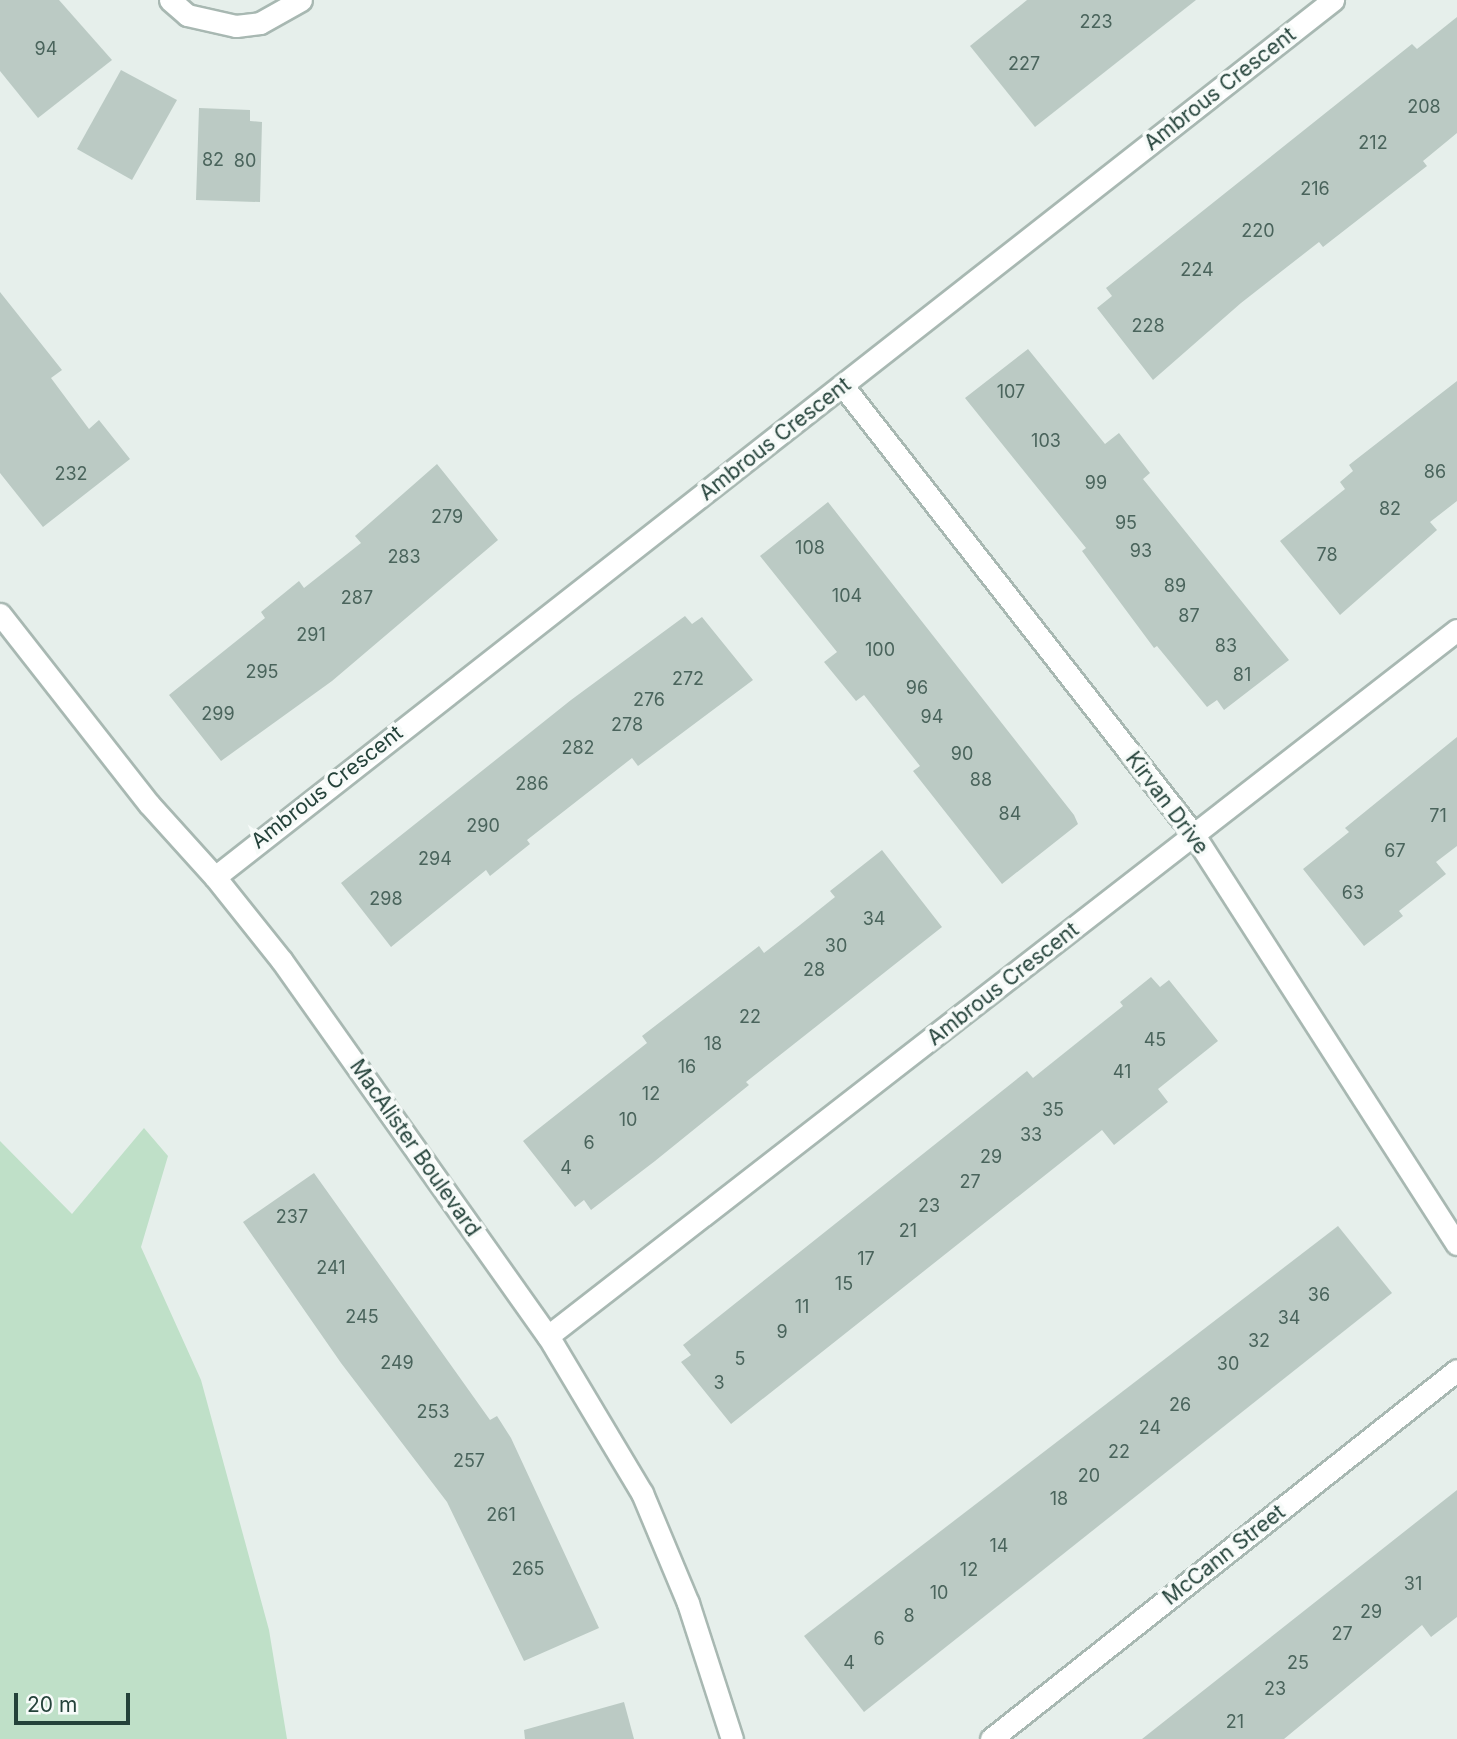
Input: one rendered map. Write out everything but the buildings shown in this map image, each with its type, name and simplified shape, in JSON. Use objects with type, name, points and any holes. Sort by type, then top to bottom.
[{"type":"street","points":[[170,0],[187,15],[236,26],[260,23],[302,0]]},
{"type":"street","name":"Ambrous Crescent","points":[[215,877],[1333,0]]},
{"type":"street","name":"Kirvan Drive","points":[[843,386],[1194,835],[1457,1244]]},
{"type":"street","name":"MacAlister Boulevard","points":[[0,614],[149,804],[215,877],[282,961],[548,1336],[642,1493],[688,1603],[732,1739]]},
{"type":"street","name":"Ambrous Crescent","points":[[548,1336],[1457,631]]},
{"type":"street","name":"McCann Street","points":[[991,1739],[1457,1370]]},
{"type":"green space","points":[[144,1128],[168,1156],[141,1247],[201,1380],[269,1630],[287,1739],[0,1739],[0,1141],[72,1214]]}]
